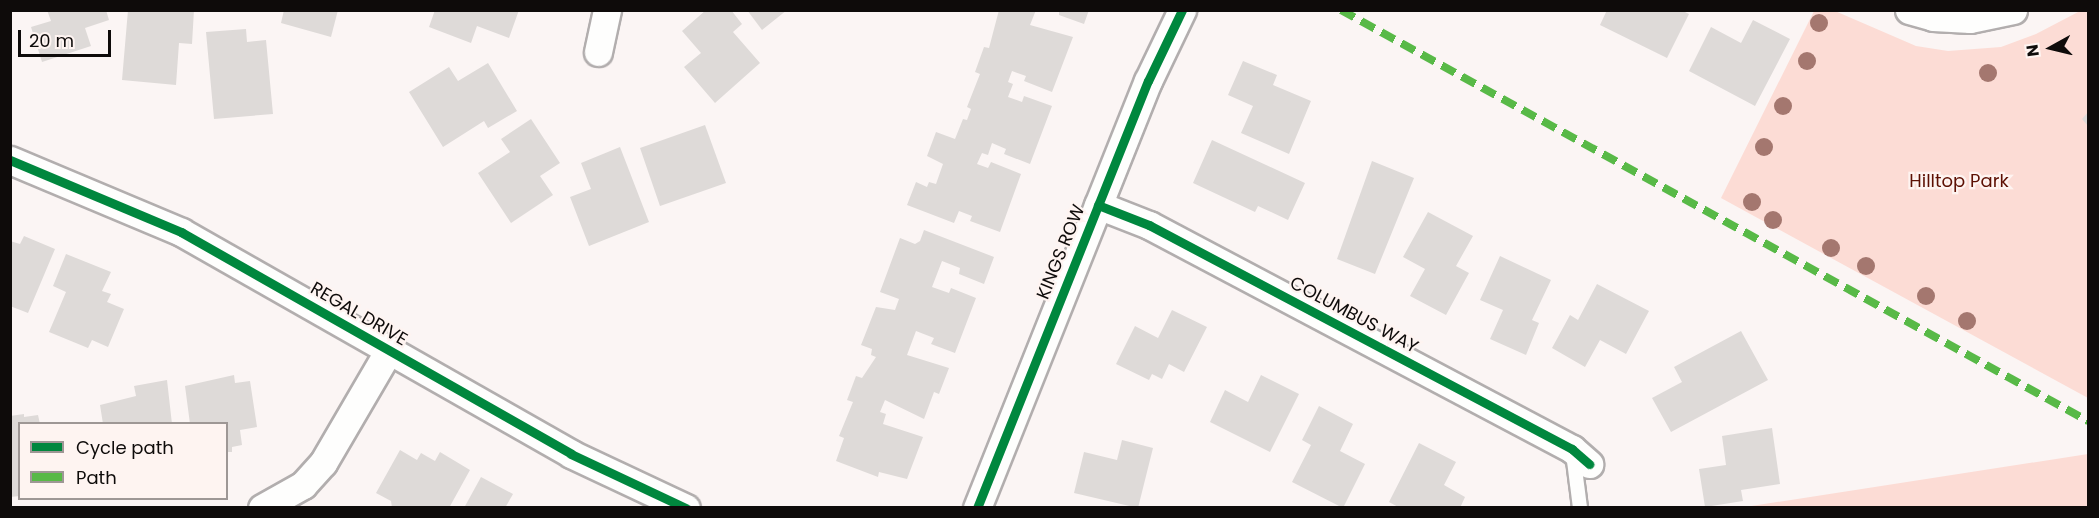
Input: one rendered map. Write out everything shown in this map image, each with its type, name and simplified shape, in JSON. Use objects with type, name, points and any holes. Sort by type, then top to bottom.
[{"type":"street","points":[[598,52],[607,10]]},
{"type":"street","name":"KINGS ROW","points":[[977,507],[1098,205],[1182,10]]},
{"type":"street","points":[[1909,10],[1933,17],[1970,19],[2013,10]]},
{"type":"street","name":"REGAL DRIVE","points":[[10,160],[180,232],[571,454],[686,507]]},
{"type":"street","name":"COLUMBUS WAY","points":[[1098,205],[1149,225],[1580,457]]},
{"type":"street","points":[[262,507],[303,485],[322,463],[389,350]]},
{"type":"lane","points":[[1580,457],[1580,507]]},
{"type":"green space","name":"Hilltop Park","points":[[1814,11],[1835,11],[1916,46],[1948,51],[2001,47],[2036,34],[2080,11],[2088,11],[2088,398],[1721,198]]},
{"type":"green space","points":[[2088,454],[2088,507],[1745,507]]},
{"type":"building","points":[[47,10],[106,10],[109,20],[85,28],[91,46],[42,62],[31,27],[51,21]]},
{"type":"building","points":[[128,10],[194,10],[192,44],[179,43],[176,85],[122,80]]},
{"type":"building","points":[[284,10],[338,10],[331,37],[281,23]]},
{"type":"building","points":[[435,10],[519,10],[509,38],[477,26],[471,43],[429,27]]},
{"type":"building","points":[[706,10],[731,10],[742,24],[733,32],[760,63],[715,103],[684,67],[701,53],[682,31]]},
{"type":"building","points":[[747,10],[787,10],[762,30]]},
{"type":"building","points":[[999,10],[1036,10],[1030,25],[1073,37],[1052,92],[1024,81],[1026,76],[1012,71],[1008,82],[1013,84],[1008,97],[1022,102],[1024,96],[1052,106],[1030,164],[1004,154],[1006,149],[992,143],[988,155],[982,153],[977,164],[988,168],[991,162],[1021,174],[1000,232],[970,221],[972,216],[959,211],[954,223],[907,205],[916,182],[927,187],[929,182],[936,184],[943,164],[927,156],[936,132],[955,139],[963,119],[967,120],[971,109],[967,107],[980,74],[975,72],[984,47],[989,48]]},
{"type":"building","points":[[1059,10],[1089,10],[1084,24],[1059,15]]},
{"type":"building","points":[[1607,10],[1681,10],[1689,14],[1667,58],[1600,25]]},
{"type":"building","points":[[1753,20],[1790,39],[1755,106],[1689,71],[1711,27],[1741,43]]},
{"type":"building","points":[[246,29],[247,42],[266,40],[273,114],[214,119],[206,32]]},
{"type":"building","points":[[1243,61],[1277,75],[1273,85],[1311,101],[1289,154],[1241,133],[1253,106],[1228,95]]},
{"type":"building","points":[[488,63],[517,111],[488,128],[484,121],[443,147],[409,92],[449,67],[458,81]]},
{"type":"building","points":[[2088,112],[2088,126],[2082,119]]},
{"type":"building","points":[[531,119],[560,163],[540,176],[553,195],[511,223],[478,173],[510,152],[501,139]]},
{"type":"building","points":[[705,125],[726,183],[660,206],[640,148]]},
{"type":"building","points":[[1212,140],[1305,183],[1288,220],[1258,206],[1255,212],[1193,183]]},
{"type":"building","points":[[620,147],[649,222],[589,246],[570,197],[591,189],[581,163]]},
{"type":"building","points":[[1372,161],[1414,178],[1375,274],[1337,259]]},
{"type":"building","points":[[1428,212],[1473,236],[1456,266],[1469,273],[1446,315],[1410,296],[1425,269],[1403,257]]},
{"type":"building","points":[[924,230],[994,257],[984,284],[959,274],[960,268],[942,261],[932,287],[949,293],[951,288],[976,298],[955,353],[931,344],[934,338],[916,331],[907,355],[949,368],[939,394],[934,392],[924,419],[885,400],[880,412],[886,414],[883,424],[923,437],[907,479],[879,472],[878,477],[836,461],[844,438],[839,436],[853,402],[847,400],[856,376],[862,378],[876,357],[871,355],[872,349],[861,345],[876,307],[895,310],[899,299],[880,292],[900,238],[915,244],[920,241]]},
{"type":"building","points":[[24,236],[55,249],[28,313],[10,306],[10,241],[20,244]]},
{"type":"building","points":[[66,254],[111,272],[102,291],[111,294],[107,302],[124,309],[108,347],[92,340],[88,348],[49,332],[66,292],[53,286]]},
{"type":"building","points":[[1500,256],[1551,280],[1532,320],[1539,323],[1526,355],[1490,339],[1503,310],[1480,300]]},
{"type":"building","points":[[1597,284],[1649,311],[1626,354],[1600,340],[1585,367],[1552,348],[1570,315],[1578,320]]},
{"type":"building","points":[[1172,310],[1207,327],[1184,372],[1169,364],[1162,379],[1152,374],[1149,380],[1116,364],[1135,326],[1158,338]]},
{"type":"building","points":[[1741,331],[1768,380],[1671,432],[1652,398],[1682,382],[1674,367]]},
{"type":"building","points":[[234,375],[235,383],[250,381],[257,427],[240,430],[242,445],[232,447],[232,452],[228,452],[228,422],[190,422],[185,386]]},
{"type":"building","points":[[1261,375],[1299,394],[1270,452],[1210,422],[1225,390],[1248,402]]},
{"type":"building","points":[[167,380],[172,422],[103,422],[100,405],[136,396],[134,386]]},
{"type":"building","points":[[1319,406],[1353,424],[1340,451],[1365,464],[1343,508],[1292,482],[1311,445],[1302,440]]},
{"type":"building","points":[[38,415],[40,422],[18,422],[18,496],[10,497],[10,416]]},
{"type":"building","points":[[1772,428],[1780,484],[1741,490],[1743,501],[1705,507],[1699,469],[1726,465],[1722,436]]},
{"type":"building","points":[[1122,440],[1153,448],[1138,508],[1074,493],[1084,452],[1117,460]]},
{"type":"building","points":[[1419,443],[1456,462],[1444,485],[1465,497],[1460,508],[1400,508],[1389,502]]},
{"type":"building","points":[[400,450],[417,460],[421,453],[435,461],[440,452],[470,470],[449,508],[392,508],[391,501],[376,493]]},
{"type":"building","points":[[481,477],[513,494],[505,508],[464,508]]},
{"type":"marked path","points":[[1341,10],[2088,421]]},
{"type":"cycle path","points":[[977,508],[1148,81],[1182,10]]},
{"type":"cycle path","points":[[10,160],[181,232],[571,454],[686,508]]},
{"type":"cycle path","points":[[1098,205],[1149,225],[1572,449],[1589,464]]}]
